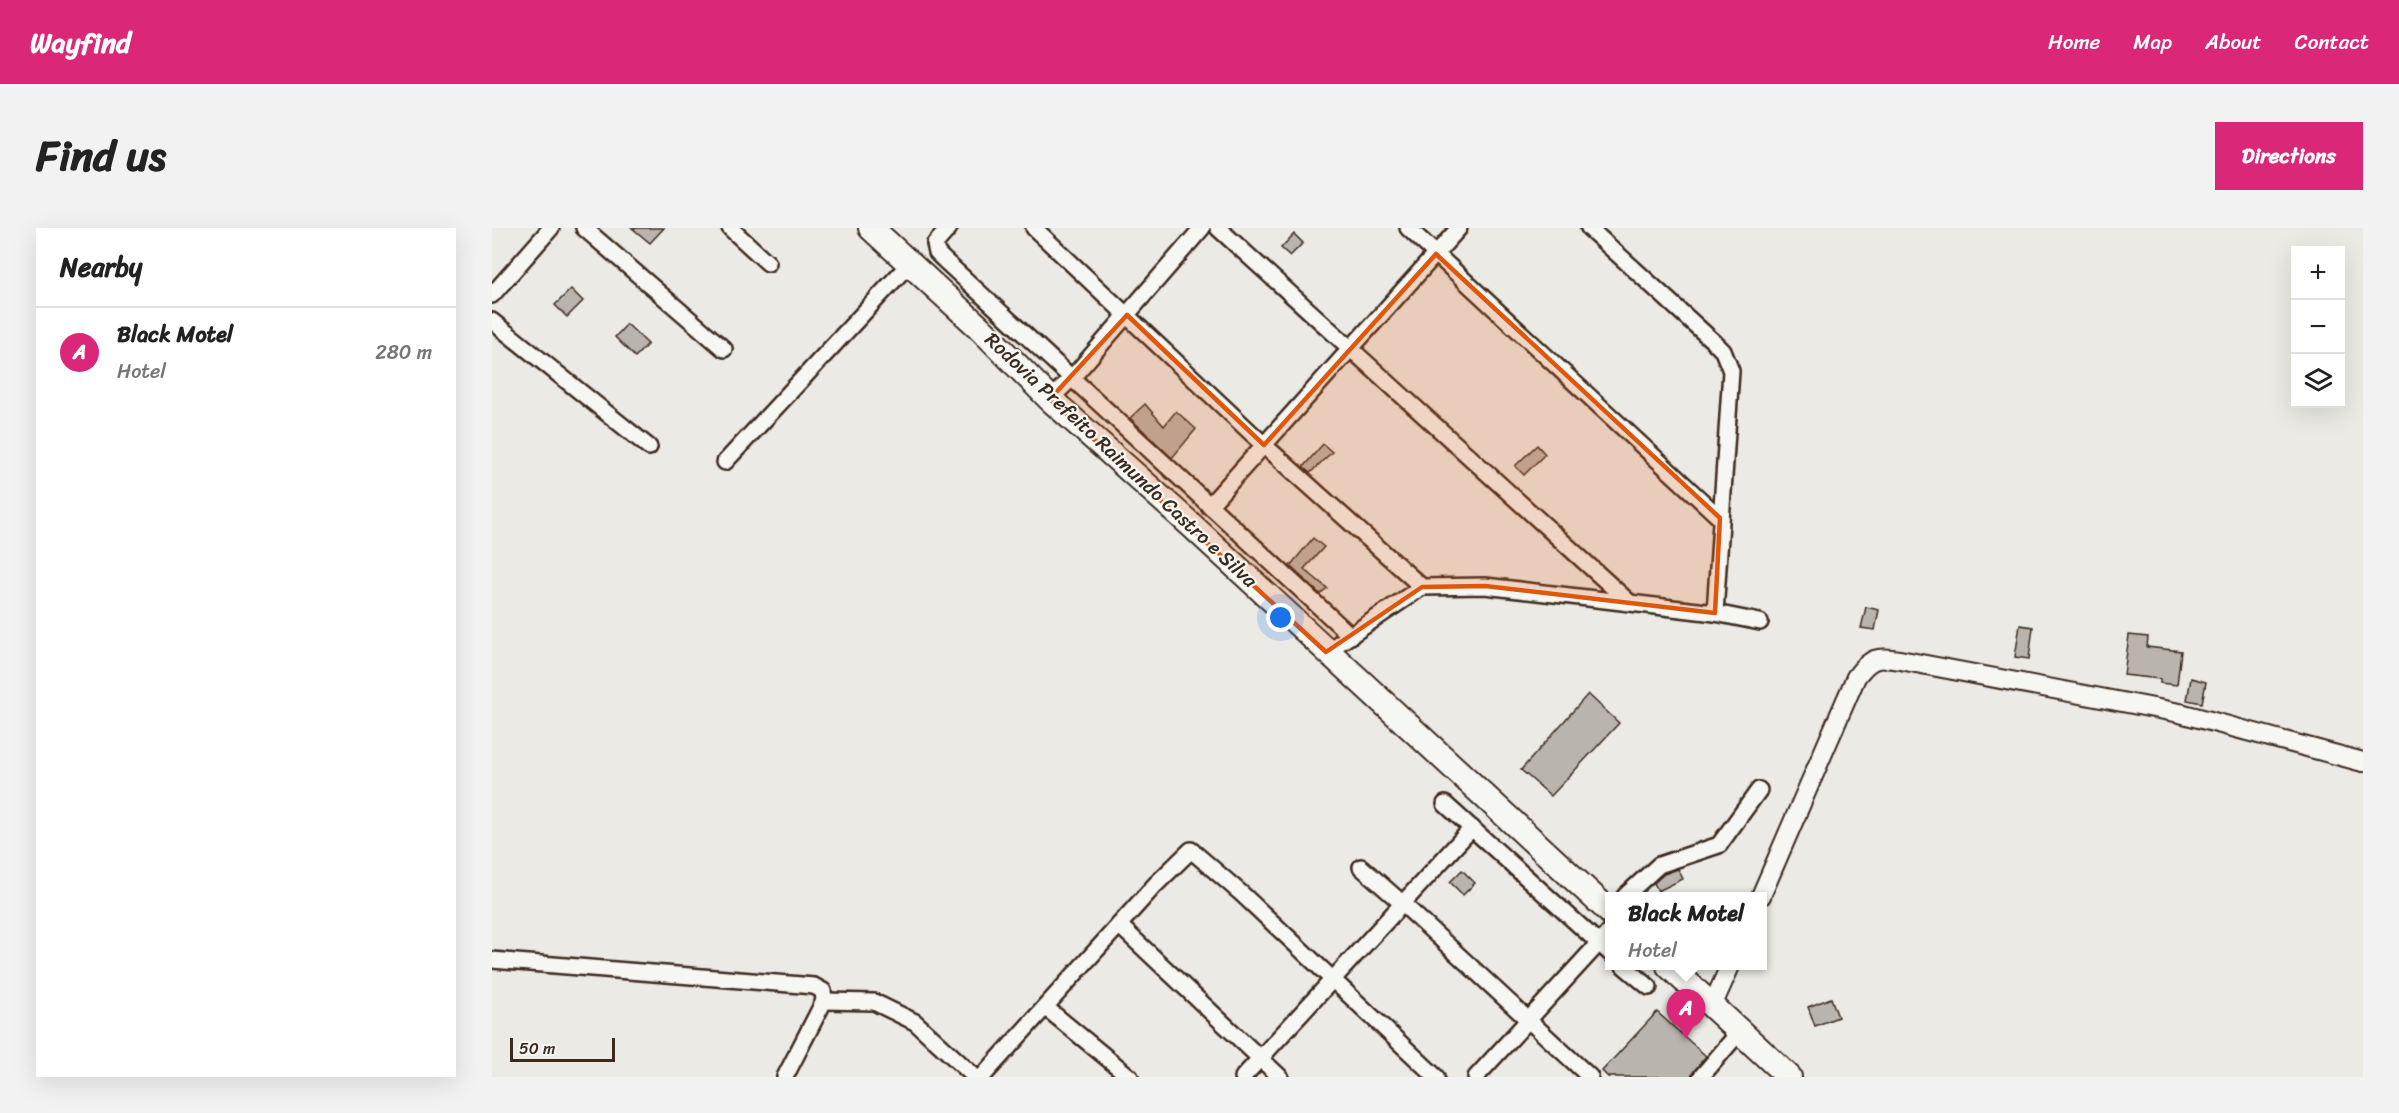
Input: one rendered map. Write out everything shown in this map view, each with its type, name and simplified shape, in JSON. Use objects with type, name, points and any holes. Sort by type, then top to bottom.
[{"type":"main road","name":"Rodovia Prefeito Raimundo Castro e Silva","points":[[871,228],[980,328],[1050,399],[1190,524],[1605,907]]},
{"type":"main road","points":[[1674,970],[1790,1077]]},
{"type":"street","points":[[492,295],[551,228]]},
{"type":"street","points":[[584,228],[724,349]]},
{"type":"street","points":[[730,228],[768,263]]},
{"type":"street","points":[[949,228],[935,244],[937,253],[1351,636]]},
{"type":"street","points":[[1034,228],[1264,445],[1422,587]]},
{"type":"street","points":[[1050,399],[1071,379],[1202,228]]},
{"type":"street","points":[[1218,228],[1630,603]]},
{"type":"street","points":[[1408,228],[1720,518]]},
{"type":"street","points":[[1209,506],[1459,228]]},
{"type":"street","points":[[1589,228],[1714,342],[1729,361],[1731,371],[1715,613]]},
{"type":"street","points":[[725,462],[909,264]]},
{"type":"street","points":[[492,321],[650,447]]},
{"type":"street","points":[[1326,652],[1422,587],[1485,586],[1715,613],[1760,622]]},
{"type":"street","points":[[1763,892],[1856,677],[1866,664],[1875,659],[1900,660],[2180,713],[2363,762]]},
{"type":"street","points":[[1629,892],[1659,865],[1719,844],[1759,790]]},
{"type":"street","points":[[1445,804],[1604,949],[1529,1020],[1476,1077]]},
{"type":"street","points":[[1243,1077],[1472,828]]},
{"type":"street","points":[[982,1077],[1155,885],[1191,850],[1242,894],[1436,1077]]},
{"type":"street","points":[[1360,867],[1590,1077]]},
{"type":"street","points":[[1119,925],[1280,1077]]},
{"type":"street","points":[[492,960],[814,986],[823,991],[824,1001],[784,1077]]},
{"type":"street","points":[[1629,970],[1648,987]]},
{"type":"street","points":[[1713,1004],[1728,970]]},
{"type":"street","points":[[824,1001],[874,1002],[915,1022],[975,1077]]},
{"type":"street","points":[[1045,1007],[1130,1077]]},
{"type":"street","points":[[1701,1077],[1740,1031]]},
{"type":"highlighted area","points":[[1436,254],[1720,518],[1715,613],[1485,586],[1422,587],[1326,652],[1050,399],[1127,315],[1264,445]]},
{"type":"building","points":[[632,228],[664,228],[650,243]]},
{"type":"building","points":[[1294,234],[1303,243],[1290,256],[1281,248]]},
{"type":"building","points":[[571,289],[583,301],[567,317],[555,305]]},
{"type":"building","points":[[627,324],[648,344],[635,357],[615,337]]},
{"type":"building","points":[[1145,404],[1164,426],[1176,411],[1196,429],[1172,458],[1130,418]]},
{"type":"building","points":[[1323,444],[1332,452],[1310,473],[1303,467]]},
{"type":"building","points":[[1537,445],[1545,454],[1524,475],[1515,466]]},
{"type":"building","points":[[1313,538],[1324,547],[1304,569],[1327,588],[1320,594],[1290,566]]},
{"type":"building","points":[[1866,607],[1879,610],[1875,630],[1861,628]]},
{"type":"building","points":[[2020,625],[2033,627],[2029,659],[2015,657]]},
{"type":"building","points":[[2129,635],[2148,637],[2147,647],[2181,651],[2177,685],[2160,683],[2160,679],[2124,675]]},
{"type":"building","points":[[2191,678],[2206,682],[2202,703],[2187,700]]},
{"type":"building","points":[[1588,694],[1619,723],[1551,796],[1521,770]]},
{"type":"building","points":[[1678,869],[1683,879],[1658,891],[1654,883],[1664,874]]},
{"type":"building","points":[[1462,870],[1475,883],[1463,895],[1450,882]]},
{"type":"building","points":[[1831,998],[1838,1017],[1815,1026],[1808,1007]]},
{"type":"building","points":[[1657,1012],[1706,1056],[1691,1077],[1608,1077],[1602,1071]]},
{"type":"place","name":"Black Motel","points":[[1686,1039]]}]
